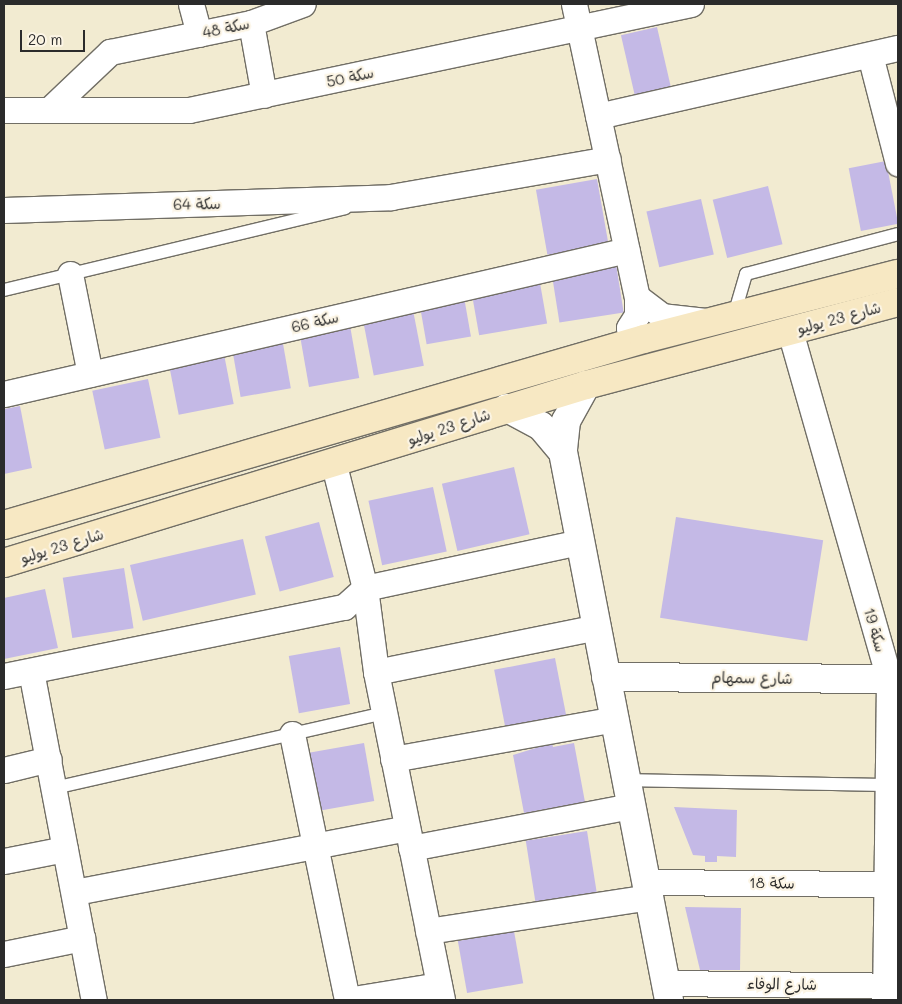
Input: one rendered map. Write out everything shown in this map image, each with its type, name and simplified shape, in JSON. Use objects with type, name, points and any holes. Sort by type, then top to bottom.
[{"type":"main road","name":"شارع 23 يوليو","points":[[4,525],[644,339],[898,274]]},
{"type":"main road","name":"شارع 23 يوليو","points":[[4,563],[334,465],[507,408],[586,385],[898,302]]},
{"type":"street","points":[[191,4],[199,34]]},
{"type":"street","name":"سكة 48","points":[[50,108],[110,52],[251,23],[303,4]]},
{"type":"street","points":[[574,4],[637,297],[637,314],[629,328],[644,339]]},
{"type":"street","name":"سكة 50","points":[[4,110],[50,108],[189,110],[580,30],[691,4]]},
{"type":"street","points":[[251,23],[264,94]]},
{"type":"street","points":[[598,116],[898,48]]},
{"type":"street","points":[[870,55],[894,126],[898,163]]},
{"type":"street","name":"سكة 64","points":[[4,210],[391,197],[608,159]]},
{"type":"street","name":"سكة 66","points":[[4,394],[627,250]]},
{"type":"street","points":[[70,274],[90,374]]},
{"type":"street","points":[[637,297],[662,316],[724,318]]},
{"type":"street","name":"سكة 19","points":[[790,331],[893,679],[892,884],[889,991]]},
{"type":"street","points":[[586,385],[566,421],[563,452],[648,889],[664,995]]},
{"type":"street","points":[[507,408],[541,426],[563,452]]},
{"type":"street","points":[[292,734],[347,1000],[441,993],[376,672],[365,588],[334,465]]},
{"type":"street","points":[[4,676],[344,607],[365,588],[580,542]]},
{"type":"street","points":[[376,672],[597,627]]},
{"type":"street","points":[[31,671],[65,850],[75,892],[94,1000]]},
{"type":"street","name":"شارع سمهام","points":[[606,677],[893,679]]},
{"type":"street","points":[[393,759],[615,720]]},
{"type":"street","points":[[4,770],[48,759]]},
{"type":"street","points":[[75,892],[315,846],[409,838],[632,806]]},
{"type":"street","points":[[4,861],[65,850]]},
{"type":"street","name":"سكة 18","points":[[428,931],[648,889],[892,884]]},
{"type":"street","points":[[4,954],[82,938]]},
{"type":"street","name":"شارع الوفاء","points":[[664,995],[889,991]]},
{"type":"lane","points":[[4,290],[391,197]]},
{"type":"lane","points":[[724,318],[746,274],[898,234]]},
{"type":"lane","points":[[54,788],[384,713]]},
{"type":"lane","points":[[627,780],[893,785]]},
{"type":"building","points":[[657,27],[672,90],[636,99],[621,35]]},
{"type":"building","points":[[886,161],[898,224],[861,231],[849,168]]},
{"type":"building","points":[[597,179],[608,244],[547,255],[536,190]]},
{"type":"building","points":[[768,186],[783,244],[727,258],[713,200]]},
{"type":"building","points":[[701,199],[714,255],[659,267],[646,212]]},
{"type":"building","points":[[616,264],[624,312],[559,323],[552,274]]},
{"type":"building","points":[[540,283],[547,323],[479,335],[472,295]]},
{"type":"building","points":[[464,297],[471,336],[427,344],[420,305]]},
{"type":"building","points":[[412,305],[424,366],[374,376],[362,315]]},
{"type":"building","points":[[349,320],[359,378],[309,387],[299,329]]},
{"type":"building","points":[[282,338],[291,388],[241,397],[232,347]]},
{"type":"building","points":[[223,349],[234,404],[179,415],[168,360]]},
{"type":"building","points":[[148,379],[160,438],[105,450],[92,391]]},
{"type":"building","points":[[20,406],[32,468],[4,474],[4,409]]},
{"type":"building","points":[[514,467],[530,534],[457,551],[442,484]]},
{"type":"building","points":[[433,487],[447,552],[382,565],[368,501]]},
{"type":"building","points":[[676,517],[823,540],[807,641],[660,618]]},
{"type":"building","points":[[319,522],[334,577],[280,592],[265,536]]},
{"type":"building","points":[[243,539],[256,595],[143,621],[130,565]]},
{"type":"building","points":[[124,568],[134,628],[72,638],[63,578]]},
{"type":"building","points":[[45,589],[58,648],[4,659],[4,598]]},
{"type":"building","points":[[340,647],[350,704],[299,713],[289,656]]},
{"type":"building","points":[[555,658],[567,719],[506,731],[494,670]]},
{"type":"building","points":[[364,743],[374,801],[319,811],[309,753]]},
{"type":"building","points":[[552,743],[553,747],[574,743],[585,802],[524,813],[513,755]]},
{"type":"building","points":[[674,807],[737,810],[736,857],[717,856],[717,862],[705,862],[705,856],[693,855]]},
{"type":"building","points":[[587,831],[597,896],[536,906],[526,841]]},
{"type":"building","points":[[685,907],[741,908],[740,970],[700,970]]},
{"type":"building","points":[[514,931],[523,983],[467,993],[458,941]]}]
